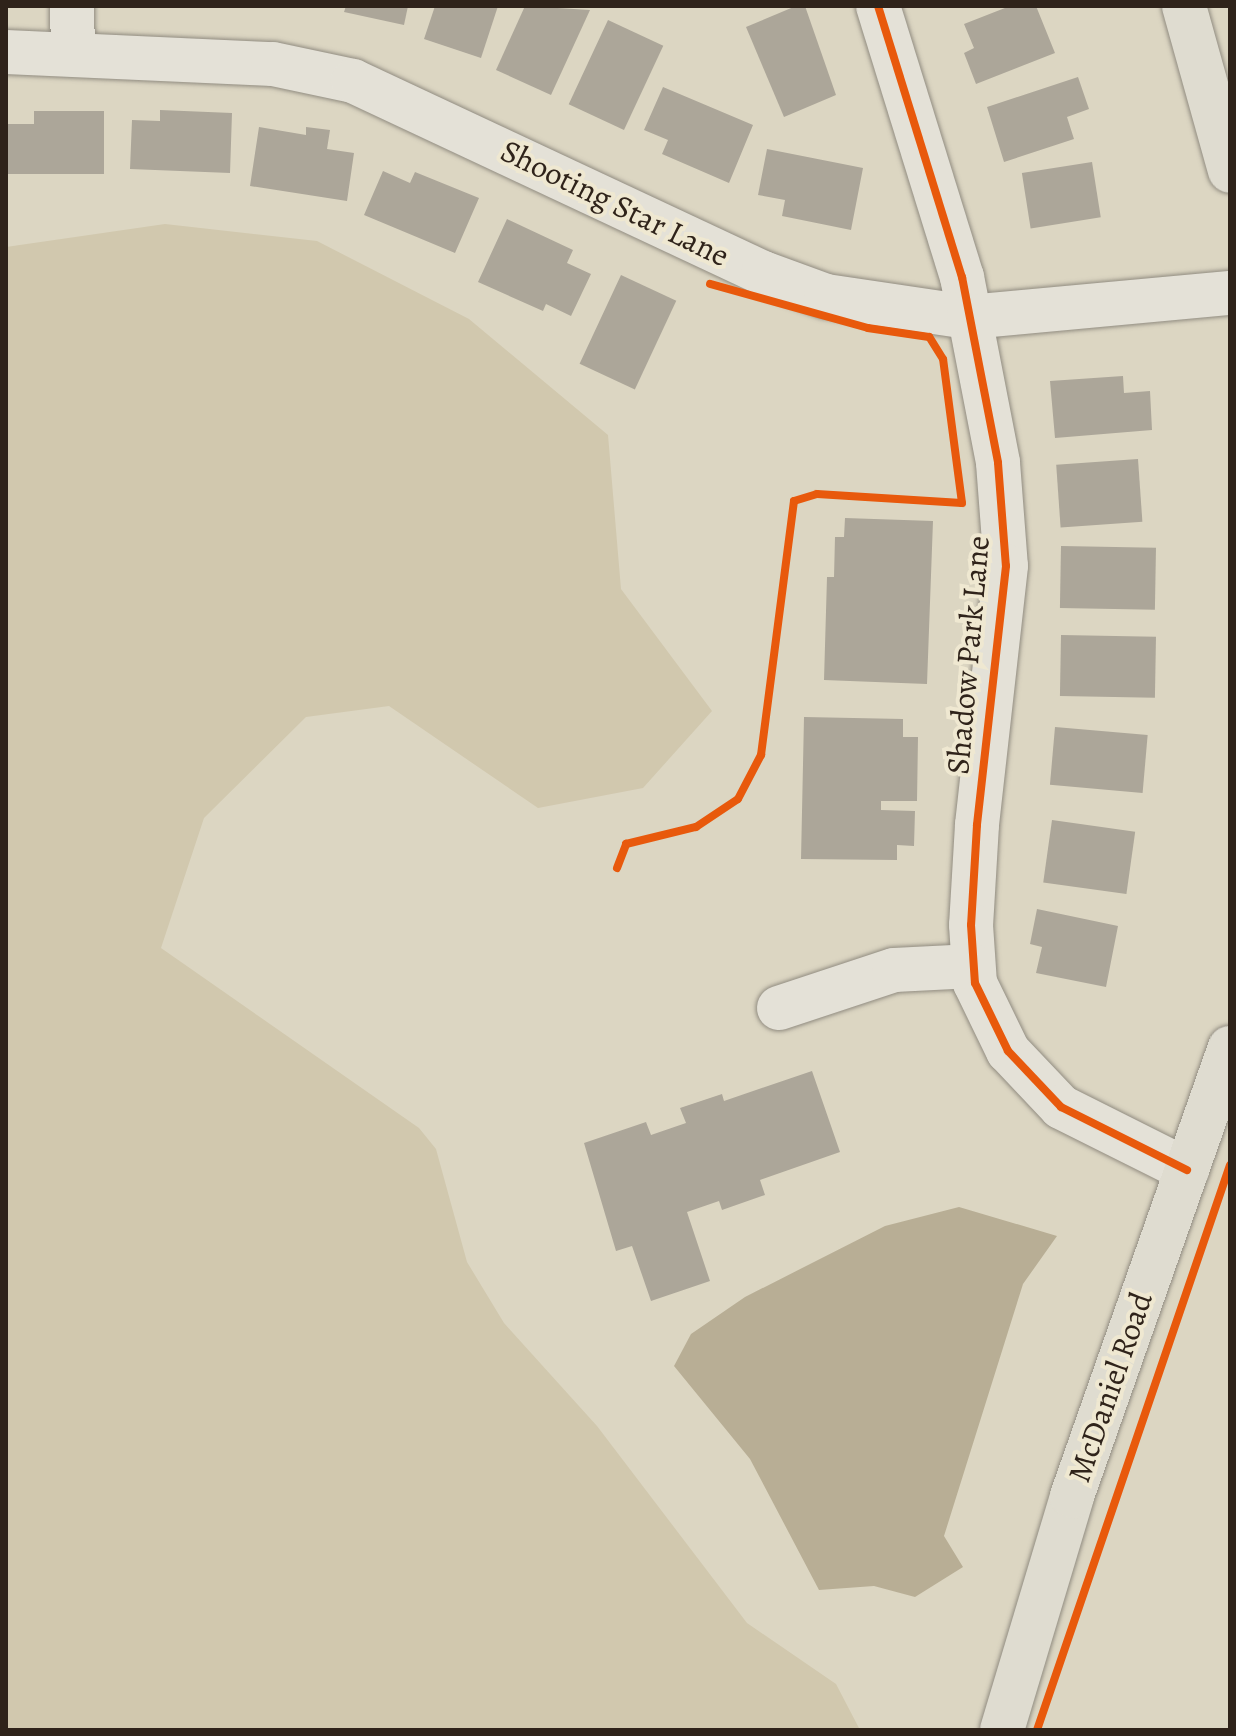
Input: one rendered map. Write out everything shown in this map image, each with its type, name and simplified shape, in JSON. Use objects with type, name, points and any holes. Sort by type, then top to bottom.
[{"type":"main road","points":[[1184,6],[1230,171]]},
{"type":"main road","name":"McDaniel Road","points":[[1002,1730],[1072,1496],[1230,1048]]},
{"type":"street","points":[[72,6],[73,51]]},
{"type":"street","name":"Shadow Park Lane","points":[[878,6],[929,158],[990,406],[1006,566],[977,825],[973,966],[984,1008],[1008,1051],[1043,1090],[1082,1120],[1187,1170]]},
{"type":"street","name":"Shooting Star Lane","points":[[6,52],[73,51],[273,64],[353,81],[763,273],[826,296],[969,317],[1230,293]]},
{"type":"street","points":[[779,1008],[894,970],[973,966]]},
{"type":"shaded area","points":[[165,224],[317,241],[469,319],[608,435],[621,589],[712,711],[643,788],[538,808],[389,706],[306,717],[204,818],[161,948],[419,1128],[436,1149],[467,1262],[504,1323],[597,1426],[747,1623],[836,1684],[860,1730],[6,1730],[6,247]]},
{"type":"shaded area","points":[[959,1207],[1057,1236],[1023,1284],[944,1536],[963,1567],[915,1597],[874,1586],[819,1590],[750,1459],[674,1366],[691,1334],[745,1297],[885,1226]]},
{"type":"building","points":[[346,6],[408,6],[404,25],[344,12]]},
{"type":"building","points":[[435,6],[498,6],[481,58],[424,39]]},
{"type":"building","points":[[525,6],[590,10],[551,95],[496,70]]},
{"type":"building","points":[[796,6],[805,6],[836,95],[784,117],[746,27]]},
{"type":"building","points":[[1010,6],[1036,6],[1055,53],[976,84],[964,53],[974,48],[964,24]]},
{"type":"building","points":[[608,20],[663,46],[624,130],[569,104]]},
{"type":"building","points":[[1078,77],[1089,109],[1067,117],[1074,139],[1004,162],[987,107]]},
{"type":"building","points":[[663,87],[753,125],[729,183],[662,154],[668,140],[644,130]]},
{"type":"building","points":[[160,110],[232,113],[230,173],[130,169],[132,120],[160,121]]},
{"type":"building","points":[[34,111],[104,111],[104,174],[6,174],[6,124],[34,124]]},
{"type":"building","points":[[259,127],[306,135],[306,127],[330,130],[327,149],[354,153],[347,201],[250,186]]},
{"type":"building","points":[[767,149],[863,168],[851,230],[782,216],[785,200],[758,195]]},
{"type":"building","points":[[1092,162],[1101,217],[1031,228],[1022,173]]},
{"type":"building","points":[[383,171],[410,183],[415,172],[479,198],[455,253],[364,215]]},
{"type":"building","points":[[507,219],[573,250],[567,263],[591,274],[571,316],[546,304],[543,311],[478,282]]},
{"type":"building","points":[[621,275],[676,301],[635,390],[580,364]]},
{"type":"building","points":[[1123,376],[1124,393],[1150,391],[1152,430],[1055,438],[1050,381]]},
{"type":"building","points":[[1138,459],[1142,522],[1061,528],[1056,465]]},
{"type":"building","points":[[845,518],[933,521],[927,684],[824,680],[827,577],[834,577],[835,537],[844,537]]},
{"type":"building","points":[[1061,546],[1156,548],[1155,610],[1060,608]]},
{"type":"building","points":[[1061,635],[1156,637],[1155,698],[1060,696]]},
{"type":"building","points":[[804,717],[903,719],[903,737],[918,737],[917,801],[881,801],[881,810],[915,811],[914,846],[897,845],[897,860],[801,859]]},
{"type":"building","points":[[1055,727],[1148,735],[1143,793],[1050,785]]},
{"type":"building","points":[[1052,820],[1135,832],[1126,894],[1043,882]]},
{"type":"building","points":[[1037,909],[1118,926],[1106,987],[1036,973],[1042,947],[1030,944]]},
{"type":"building","points":[[812,1071],[840,1152],[760,1180],[765,1195],[722,1210],[719,1201],[687,1212],[710,1281],[651,1301],[632,1246],[616,1251],[584,1143],[646,1122],[651,1135],[686,1123],[680,1108],[722,1094],[724,1101]]},
{"type":"cycle path","points":[[878,6],[962,277],[998,463],[1006,566],[977,825],[971,925],[975,983],[1008,1051],[1061,1107],[1187,1170]]},
{"type":"cycle path","points":[[617,868],[626,844],[696,827],[738,799],[761,755],[794,501],[817,494],[962,503],[943,359],[929,337],[868,328],[710,284]]},
{"type":"cycle path","points":[[1037,1730],[1230,1165]]}]
